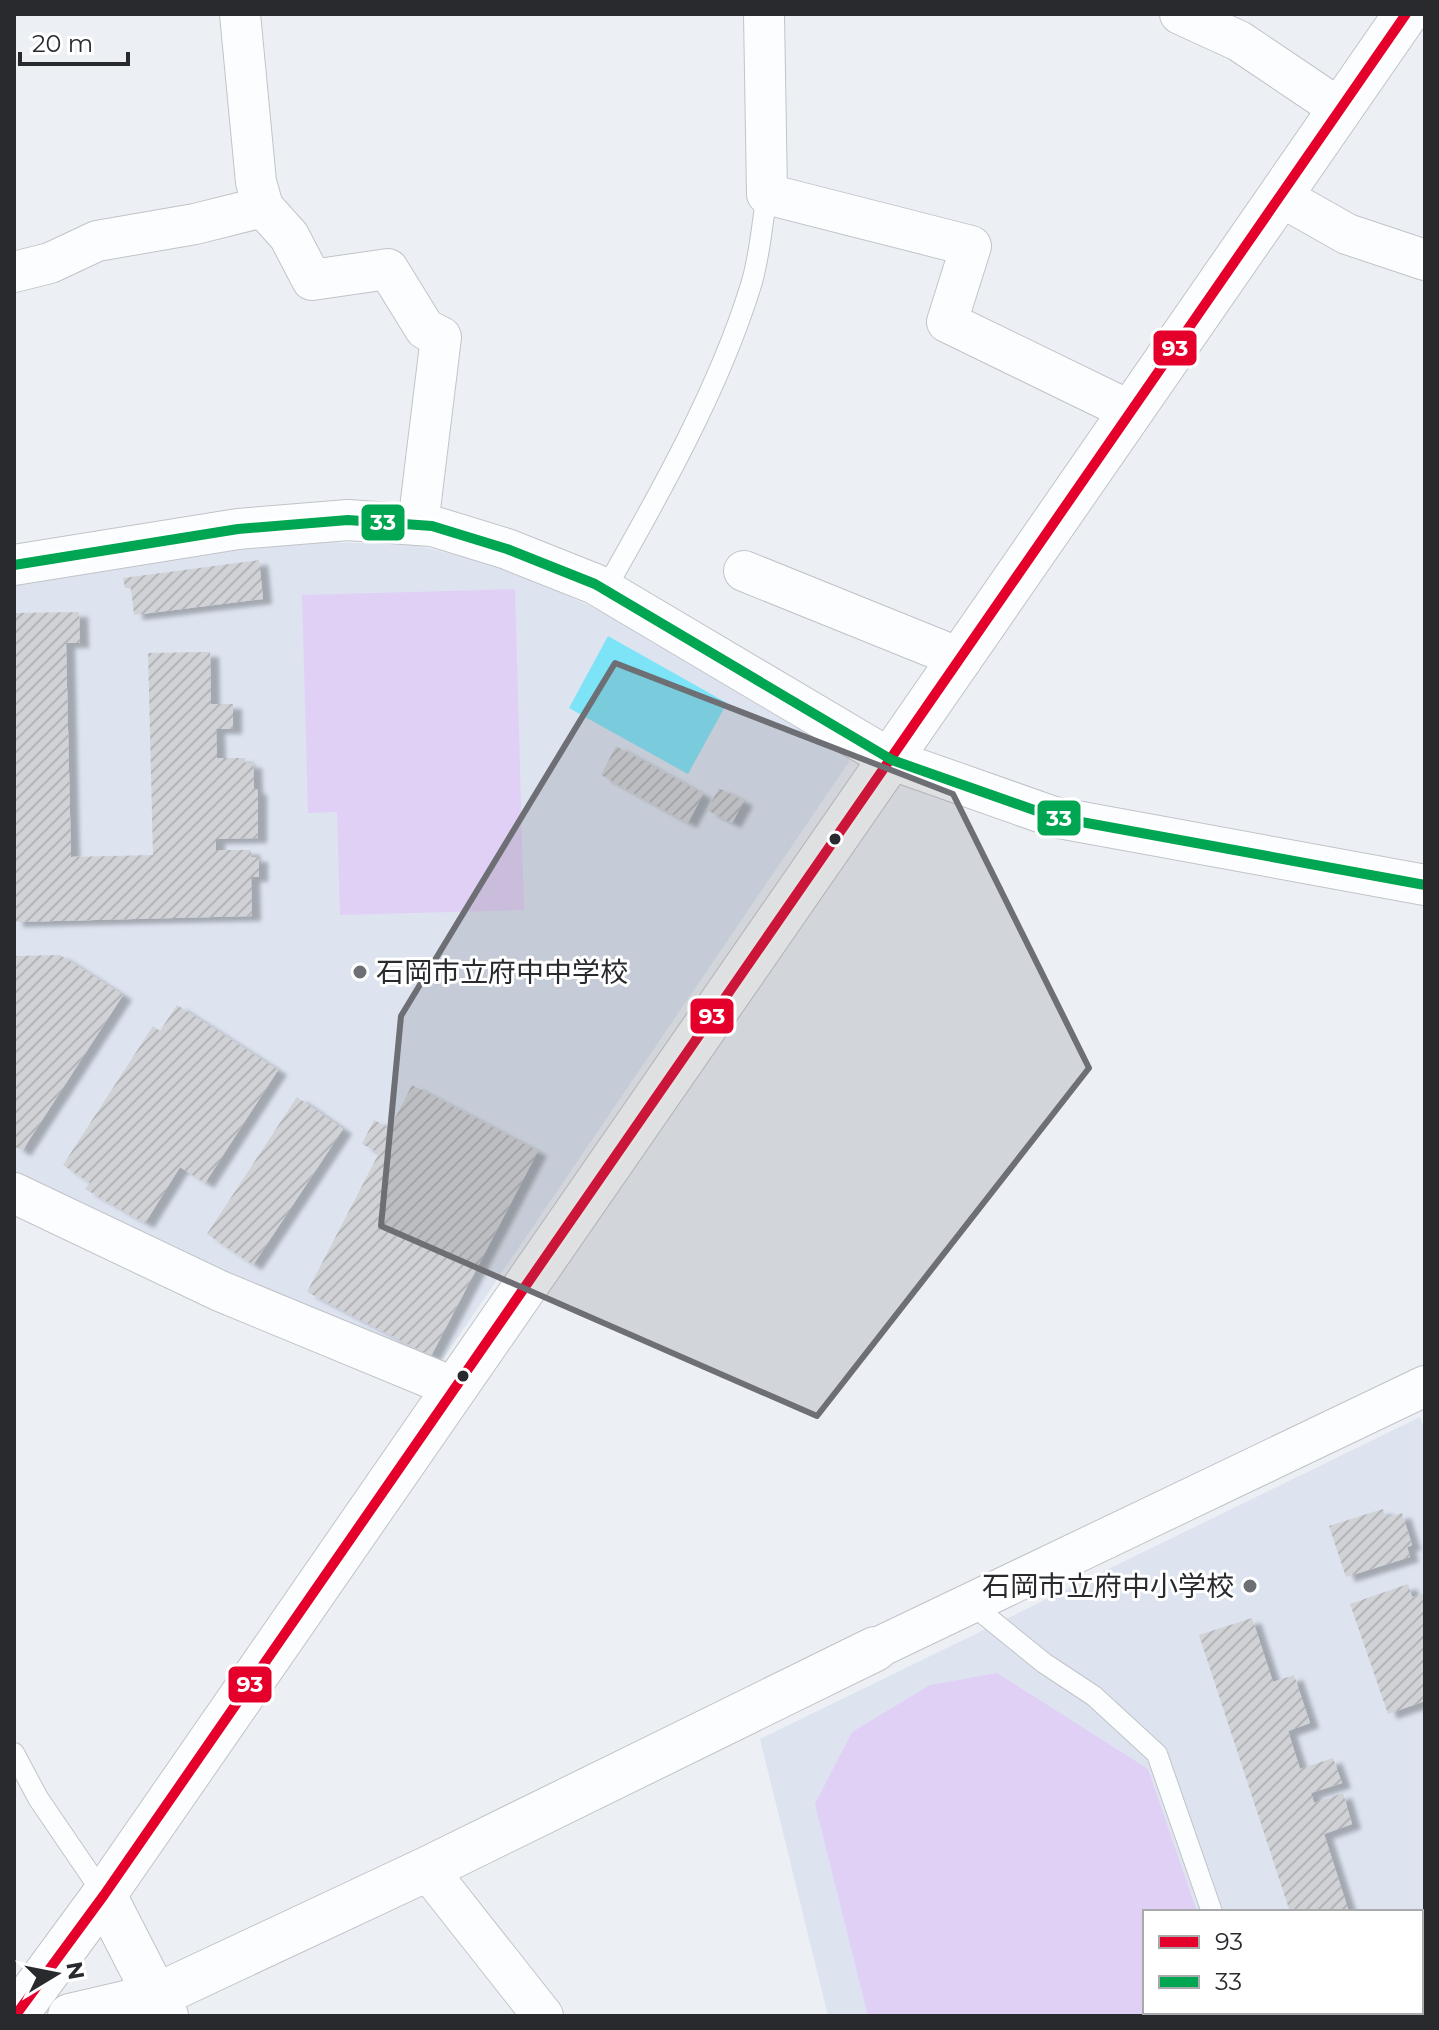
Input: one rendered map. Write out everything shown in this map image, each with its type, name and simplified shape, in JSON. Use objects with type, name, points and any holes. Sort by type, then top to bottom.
[{"type":"street","points":[[240,14],[256,182],[263,207],[289,236],[312,280],[388,269],[425,329],[441,337],[418,525]]},
{"type":"street","points":[[764,14],[767,194],[971,246],[947,322],[1130,411]]},
{"type":"street","points":[[1180,14],[1239,41],[1340,109]]},
{"type":"street","points":[[15,2016],[104,1895],[1406,14]]},
{"type":"street","points":[[1280,196],[1347,234],[1425,260]]},
{"type":"street","points":[[14,272],[50,263],[97,241],[195,224],[263,207]]},
{"type":"street","points":[[14,565],[238,529],[348,520],[418,525],[507,549],[605,590],[892,760],[1054,817],[1425,885]]},
{"type":"street","points":[[744,571],[962,659]]},
{"type":"street","points":[[14,1193],[220,1291],[455,1388]]},
{"type":"street","points":[[70,2016],[161,2006],[427,1869],[875,1649],[1425,1386]]},
{"type":"street","points":[[427,1869],[543,2016]]},
{"type":"street","points":[[104,1895],[161,2006]]},
{"type":"lane","points":[[605,590],[643,523],[719,368],[752,283],[767,194]]},
{"type":"lane","points":[[970,1603],[1044,1663],[1094,1696],[1157,1754],[1211,1910]]},
{"type":"lane","points":[[14,1753],[38,1798],[104,1895]]},
{"type":"highlighted area","points":[[615,663],[953,794],[1089,1068],[817,1416],[381,1226],[401,1016]]},
{"type":"shaded area","name":"石岡市立府中中学校","points":[[320,542],[412,544],[506,568],[612,616],[848,749],[849,762],[437,1368],[14,1181],[14,585],[231,551]]},
{"type":"shaded area","points":[[515,589],[524,910],[340,915],[337,812],[308,813],[302,595]]},
{"type":"shaded area","name":"石岡市立府中小学校","points":[[1420,1417],[1425,1432],[1425,2016],[828,2016],[760,1739]]},
{"type":"shaded area","points":[[997,1673],[1148,1769],[1196,1910],[1143,1910],[1143,2014],[1233,2016],[868,2016],[815,1804],[852,1732],[930,1685]]},
{"type":"water","points":[[608,636],[727,703],[688,774],[569,708]]},
{"type":"building","points":[[259,560],[263,599],[134,615],[131,588],[125,588],[123,578]]},
{"type":"building","points":[[79,612],[80,643],[66,643],[71,857],[153,855],[148,653],[210,652],[211,704],[233,704],[233,729],[216,729],[217,758],[245,758],[245,763],[253,763],[254,789],[258,790],[258,838],[216,839],[216,850],[251,850],[251,857],[259,857],[259,877],[251,877],[252,916],[14,922],[14,613]]},
{"type":"building","points":[[616,746],[703,794],[688,823],[601,775]]},
{"type":"building","points":[[719,788],[744,801],[732,823],[707,810]]},
{"type":"building","points":[[60,955],[123,995],[22,1151],[14,1146],[14,956]]},
{"type":"building","points":[[177,1005],[278,1070],[205,1183],[180,1167],[145,1223],[85,1189],[90,1183],[63,1165],[153,1026],[160,1031]]},
{"type":"building","points":[[412,1085],[538,1151],[431,1356],[307,1292],[379,1153],[362,1144],[374,1120],[390,1128]]},
{"type":"building","points":[[297,1097],[343,1129],[253,1265],[207,1234]]},
{"type":"building","points":[[1383,1509],[1386,1518],[1402,1513],[1412,1545],[1407,1547],[1410,1557],[1346,1577],[1329,1526]]},
{"type":"building","points":[[1408,1584],[1412,1597],[1425,1593],[1425,1701],[1388,1714],[1350,1604]]},
{"type":"building","points":[[1252,1618],[1273,1682],[1294,1675],[1310,1723],[1288,1731],[1300,1769],[1333,1758],[1342,1783],[1311,1793],[1314,1803],[1343,1793],[1352,1824],[1324,1834],[1348,1910],[1289,1910],[1199,1635]]},
{"type":"building","points":[[1324,2014],[1407,2016],[1324,2016]]},
{"type":"transit line","name":"93","points":[[15,2016],[104,1895],[1406,14]]},
{"type":"transit line","name":"33","points":[[14,565],[238,529],[348,520],[432,526],[507,549],[595,584],[892,760],[1054,817],[1425,885]]},
{"type":"place","name":"石岡市立府中中学校","points":[[360,972]]},
{"type":"place","name":"石岡市立府中小学校","points":[[1250,1586]]}]
